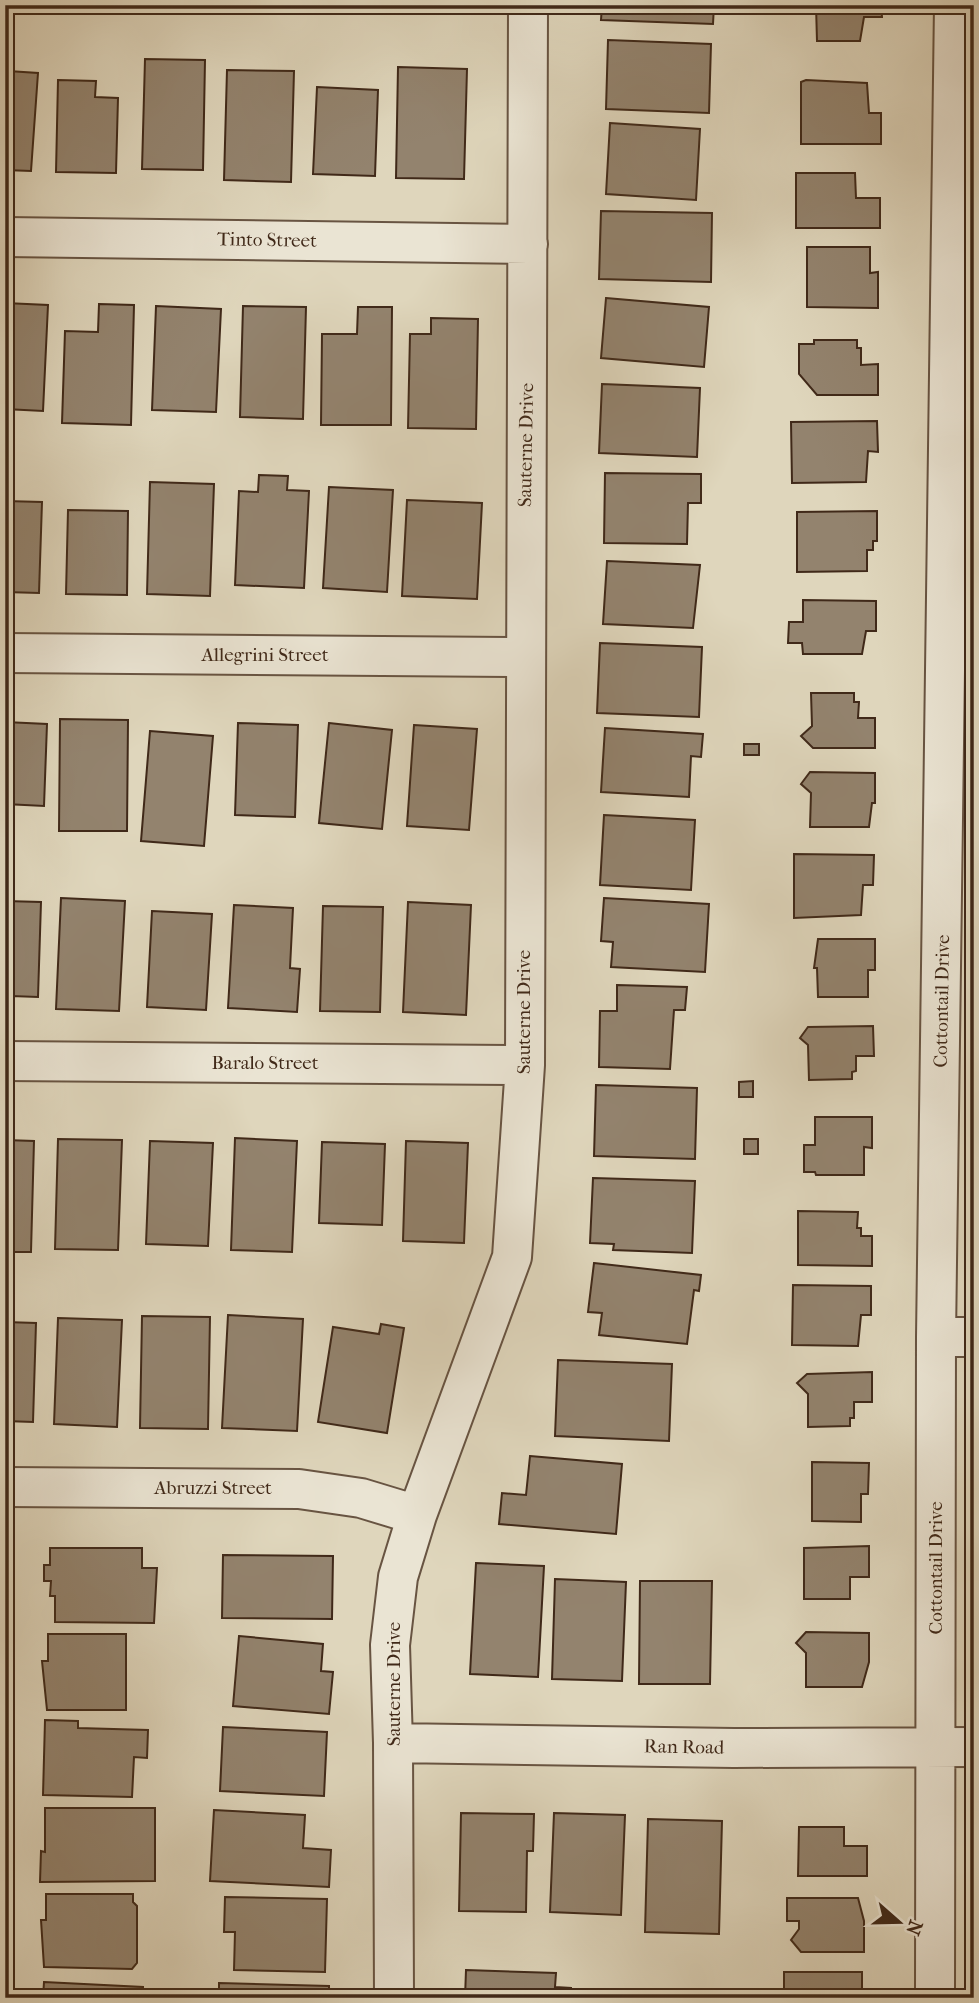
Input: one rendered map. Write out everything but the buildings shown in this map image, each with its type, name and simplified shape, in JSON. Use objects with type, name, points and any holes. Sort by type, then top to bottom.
[{"type":"street","name":"Sauterne Drive","points":[[394,1998],[394,1743],[390,1645],[398,1577],[417,1515],[512,1257],[525,1065],[524,657],[528,5]]},
{"type":"street","name":"Cottontail Drive","points":[[935,1998],[936,1337],[958,915],[964,87],[954,5]]},
{"type":"street","name":"Tinto Street","points":[[5,237],[528,244]]},
{"type":"street","name":"Allegrini Street","points":[[5,653],[524,657]]},
{"type":"street","name":"Baralo Street","points":[[5,1061],[525,1065]]},
{"type":"street","points":[[936,1337],[974,1337]]},
{"type":"street","name":"Abruzzi Street","points":[[5,1487],[299,1489],[361,1498],[417,1515]]},
{"type":"street","name":"Ran Road","points":[[394,1743],[734,1748],[974,1747]]}]
